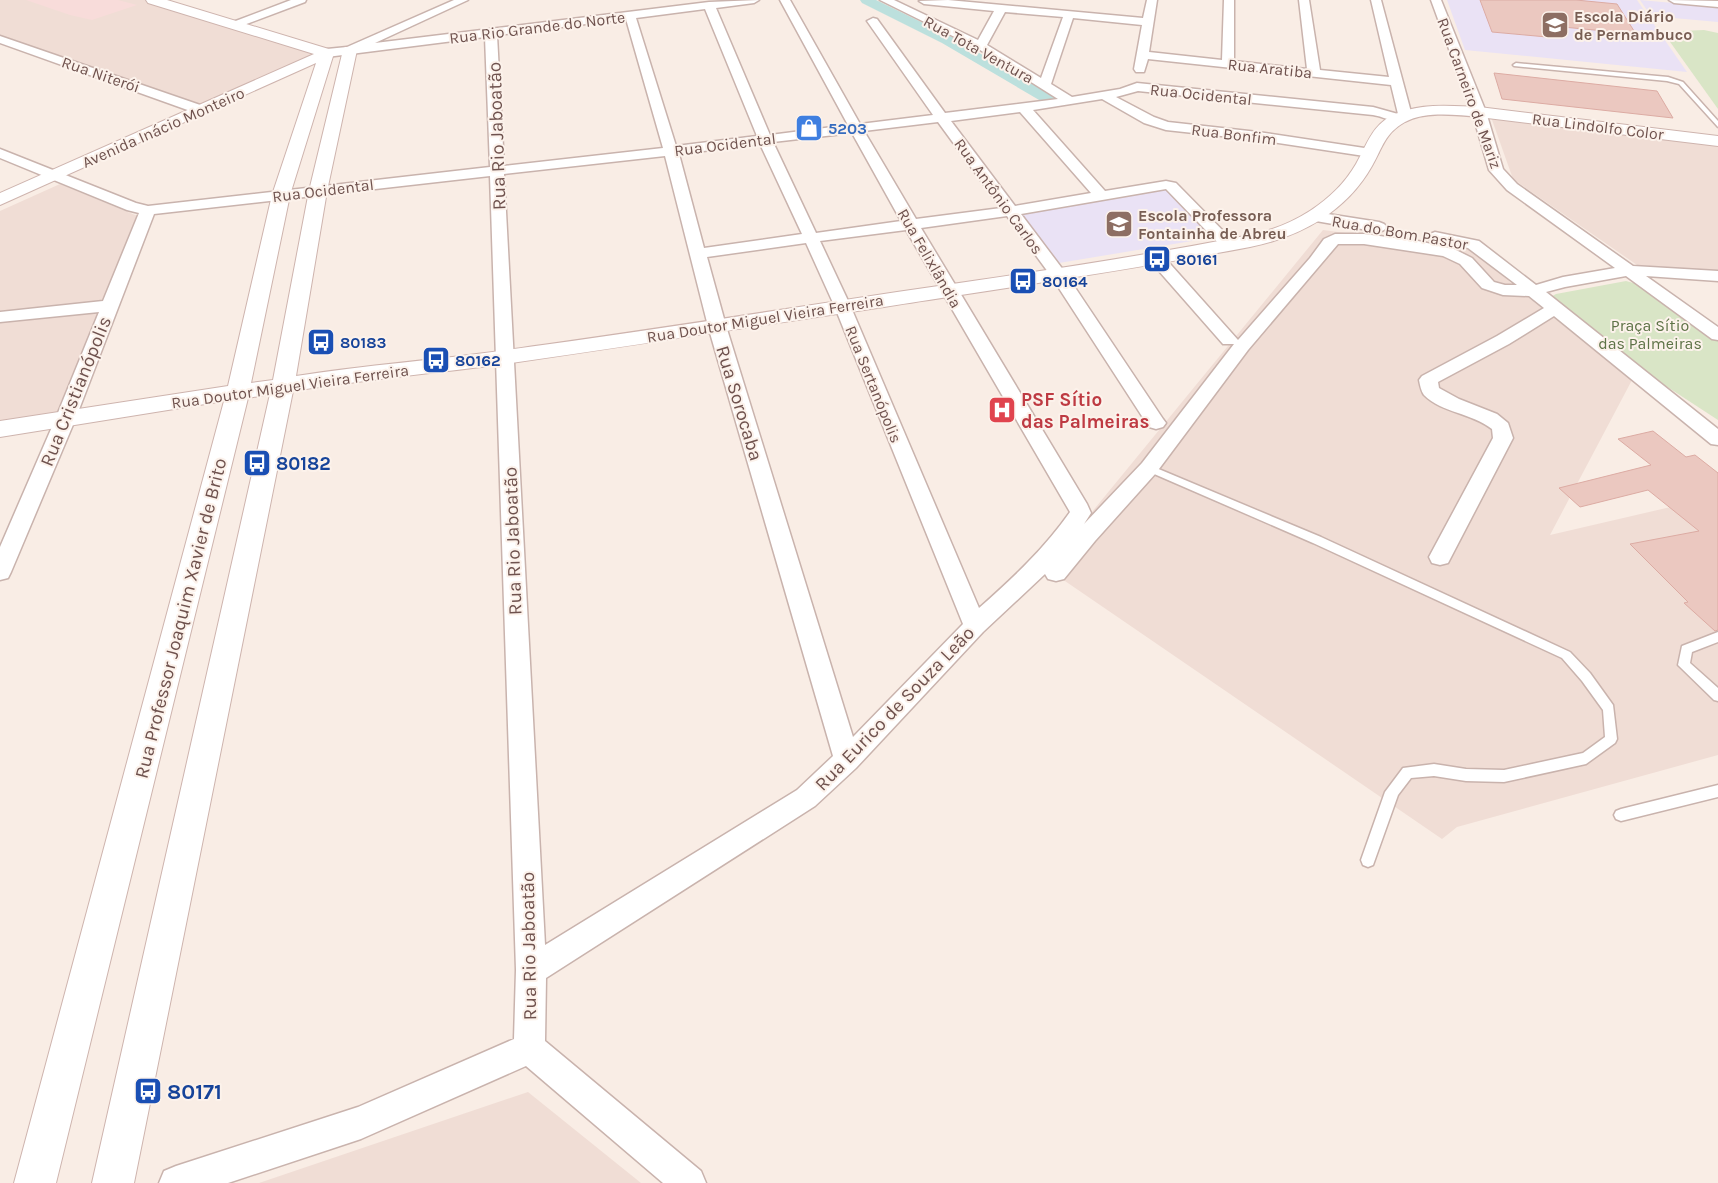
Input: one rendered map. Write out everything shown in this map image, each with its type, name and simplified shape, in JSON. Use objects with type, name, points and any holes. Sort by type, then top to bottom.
[{"type":"street","points":[[113,1183],[275,429],[318,191],[338,52],[158,0]]},
{"type":"street","points":[[237,24],[301,0]]},
{"type":"street","name":"Avenida Inácio Monteiro","points":[[338,52],[448,0]]},
{"type":"street","name":"Avenida Inácio Monteiro","points":[[0,200],[201,110],[463,0]]},
{"type":"street","name":"Rua Rio Grande do Norte","points":[[338,52],[754,0]]},
{"type":"street","name":"Rua Felixlândia","points":[[785,0],[855,129],[1081,513]]},
{"type":"street","name":"Rua Tota Ventura","points":[[886,0],[981,46],[1071,102]]},
{"type":"street","points":[[914,12],[925,0],[1148,22]]},
{"type":"street","points":[[1137,88],[1152,0]]},
{"type":"street","points":[[1228,0],[1228,64]]},
{"type":"street","points":[[1304,0],[1314,73]]},
{"type":"street","points":[[1376,0],[1396,82],[1402,118]]},
{"type":"street","name":"Rua Carneiro de Mariz","points":[[1436,0],[1479,112],[1496,170],[1505,182],[1718,335]]},
{"type":"street","points":[[1674,0],[1718,4]]},
{"type":"street","name":"Rua Sertanópolis","points":[[709,5],[765,140],[842,306],[975,626]]},
{"type":"street","points":[[981,46],[1001,8]]},
{"type":"street","name":"Rua Sorocaba","points":[[630,15],[671,151],[717,326],[847,760]]},
{"type":"street","points":[[1044,86],[1070,15]]},
{"type":"street","name":"Rua Antônio Carlos","points":[[873,20],[942,118],[1058,274],[1156,423]]},
{"type":"street","name":"Rua Rio Jaboatão","points":[[492,34],[497,152],[496,170],[531,970],[529,1048]]},
{"type":"street","name":"Rua Niterói","points":[[0,39],[201,110]]},
{"type":"street","name":"Rua Professor Joaquim Xavier de Brito","points":[[35,1183],[238,393],[280,195],[338,52]]},
{"type":"street","name":"Rua Aratiba","points":[[1143,55],[1396,82]]},
{"type":"street","name":"Rua Ocidental","points":[[0,153],[132,207],[148,210],[855,129],[1071,102],[1137,88],[1373,111],[1402,118]]},
{"type":"street","name":"Rua Bonfim","points":[[1105,96],[1149,120],[1166,126],[1258,136],[1371,152]]},
{"type":"street","points":[[1024,108],[1101,195]]},
{"type":"street","name":"Rua Doutor Miguel Vieira Ferreira","points":[[0,429],[282,385],[505,357],[717,326],[949,289],[1058,274],[1260,239],[1285,231],[1315,217],[1344,192],[1371,152],[1377,137],[1388,126],[1402,118],[1448,110],[1479,112]]},
{"type":"street","name":"Rua Lindolfo Color","points":[[1479,112],[1718,141]]},
{"type":"street","points":[[699,253],[1010,211],[1159,185],[1171,186],[1228,245]]},
{"type":"street","name":"Rua Cristianópolis","points":[[0,572],[65,420],[148,210]]},
{"type":"street","name":"Rua do Bom Pastor","points":[[1315,217],[1474,244],[1718,439]]},
{"type":"street","points":[[1056,573],[1087,535],[1149,468],[1242,346],[1316,261],[1330,242],[1335,239],[1364,239],[1435,249],[1466,261],[1488,285],[1495,288],[1532,291],[1563,282],[1629,271],[1718,276]]},
{"type":"street","points":[[1157,258],[1229,340]]},
{"type":"street","points":[[0,317],[109,306]]},
{"type":"street","points":[[1440,557],[1503,438],[1500,427],[1490,418],[1452,403],[1431,390],[1428,380],[1554,309]]},
{"type":"street","name":"Rua Eurico de Souza Leão","points":[[531,970],[806,798],[847,760],[975,626],[1040,566],[1061,542],[1081,513]]},
{"type":"street","points":[[176,1183],[361,1123],[529,1048],[690,1183]]},
{"type":"lane","points":[[1516,65],[1668,79],[1681,83],[1718,126]]},
{"type":"lane","points":[[1149,468],[1317,540],[1566,655],[1586,677],[1609,710],[1612,739],[1586,758],[1504,776],[1466,775],[1434,770],[1408,772],[1392,792],[1368,860]]},
{"type":"lane","points":[[1718,637],[1686,649],[1684,665],[1718,696]]},
{"type":"lane","points":[[1621,815],[1718,791]]},
{"type":"shaded area","points":[[0,0],[152,0],[327,53],[201,110],[0,39]]},
{"type":"shaded area","points":[[26,0],[118,0],[137,5],[92,20],[70,15]]},
{"type":"shaded area","name":"Escola Diário de Pernambuco","points":[[1447,0],[1637,0],[1687,72],[1465,50]]},
{"type":"shaded area","points":[[1640,0],[1718,7],[1718,22],[1651,16]]},
{"type":"shaded area","points":[[1491,117],[1718,144],[1718,272],[1637,265],[1513,179]]},
{"type":"shaded area","points":[[60,184],[140,217],[102,301],[0,311],[0,211]]},
{"type":"shaded area","name":"Escola Professora Fontainha de Abreu","points":[[1173,188],[1222,236],[1059,263],[1019,212]]},
{"type":"shaded area","points":[[1323,230],[1472,250],[1632,380],[1550,535],[1718,496],[1718,755],[1457,827],[1442,839],[1046,568]]},
{"type":"shaded area","points":[[102,310],[60,415],[0,422],[0,320],[20,320]]},
{"type":"shaded area","points":[[528,1092],[641,1183],[259,1183]]},
{"type":"green space","points":[[1704,30],[1718,33],[1718,109],[1668,39],[1670,34],[1682,31]]},
{"type":"green space","name":"Praça Sítio das Palmeiras","points":[[1626,281],[1637,284],[1718,341],[1718,420],[1646,373],[1551,297],[1556,294]]},
{"type":"building","points":[[1480,0],[1576,0],[1617,4],[1636,34],[1542,25],[1547,37],[1492,32]]},
{"type":"building","points":[[1494,73],[1657,91],[1673,118],[1502,99]]},
{"type":"building","points":[[1653,431],[1686,457],[1695,455],[1718,473],[1718,630],[1715,631],[1684,603],[1688,602],[1630,544],[1699,531],[1648,490],[1580,507],[1559,488],[1651,465],[1618,439]]},
{"type":"waterway","points":[[866,0],[947,40],[1051,101]]},
{"type":"place","name":"Escola Diário de Pernambuco","points":[[1555,25]]},
{"type":"place","name":"5203","points":[[809,128]]},
{"type":"place","name":"Escola Professora Fontainha de Abreu","points":[[1119,224]]},
{"type":"place","name":"80161","points":[[1157,259]]},
{"type":"place","name":"80164","points":[[1023,281]]},
{"type":"place","name":"80183","points":[[321,342]]},
{"type":"place","name":"80162","points":[[436,360]]},
{"type":"place","name":"PSF Sítio das Palmeiras","points":[[1002,410]]},
{"type":"place","name":"80182","points":[[257,463]]},
{"type":"place","name":"80171","points":[[148,1091]]}]
